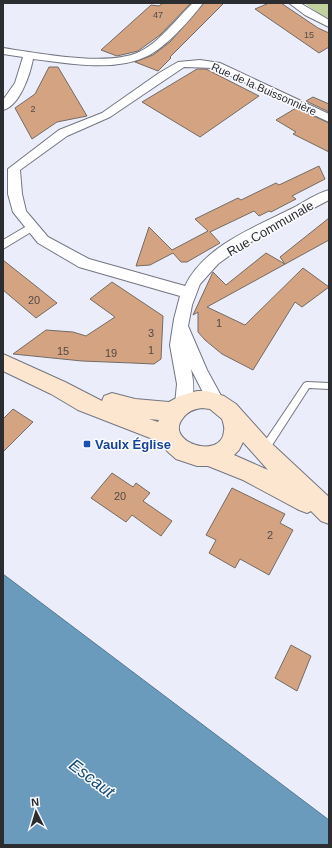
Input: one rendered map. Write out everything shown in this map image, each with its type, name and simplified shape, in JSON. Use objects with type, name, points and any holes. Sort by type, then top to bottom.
[{"type":"main road","points":[[3,362],[58,388],[86,404],[170,436]]},
{"type":"main road","points":[[58,388],[135,408],[179,408],[200,399],[225,409],[264,451],[329,513]]},
{"type":"main road","points":[[179,408],[169,421],[170,436],[175,444],[186,452],[200,456],[210,456],[251,472],[329,513]]},
{"type":"main road","points":[[210,456],[224,450],[233,440],[236,428],[225,409]]},
{"type":"street","points":[[3,51],[29,55],[108,62],[127,60],[143,54],[154,46],[198,3]]},
{"type":"street","points":[[294,3],[308,14],[329,24]]},
{"type":"street","points":[[3,107],[15,95],[21,84],[29,55]]},
{"type":"street","name":"Rue de la Buissonnière","points":[[189,293],[84,263],[43,240],[20,212],[8,167],[63,133],[106,115],[163,75],[182,64],[200,63],[216,65],[329,118]]},
{"type":"street","name":"Rue Communale","points":[[179,408],[186,396],[186,379],[178,350],[180,326],[189,293],[201,273],[232,247],[329,194]]},
{"type":"street","points":[[3,244],[32,227]]},
{"type":"street","points":[[180,326],[200,372],[225,409]]},
{"type":"lane","points":[[264,451],[307,385],[329,386]]},
{"type":"green space","points":[[304,3],[329,3],[329,21],[328,20]]},
{"type":"water","name":"Escaut","points":[[3,574],[329,820],[329,845],[3,845]]},
{"type":"building","points":[[163,3],[191,3],[160,35],[138,51],[117,56],[101,50],[151,5],[159,6]]},
{"type":"building","points":[[204,3],[224,3],[158,71],[135,62],[153,55],[170,42]]},
{"type":"building","points":[[269,3],[281,3],[318,28],[329,33],[329,47],[319,53],[255,9]]},
{"type":"building","points":[[49,67],[58,67],[87,116],[57,122],[32,139],[15,108],[35,94]]},
{"type":"building","points":[[197,69],[206,69],[259,96],[200,137],[142,102]]},
{"type":"building","points":[[313,97],[329,104],[329,112],[306,101]]},
{"type":"building","points":[[296,108],[329,123],[329,152],[293,134],[296,132],[276,120]]},
{"type":"building","points":[[319,166],[325,179],[292,196],[296,199],[271,212],[269,211],[259,216],[254,211],[210,232],[220,243],[187,262],[181,262],[173,253],[150,265],[136,266],[149,227],[172,250],[208,231],[195,219],[238,198],[241,200],[276,183],[279,185]]},
{"type":"building","points":[[329,218],[329,240],[207,307],[245,325],[303,268],[329,287],[302,307],[295,302],[253,370],[222,354],[205,340],[198,332],[198,312],[193,315],[213,272],[226,285],[266,253],[285,264],[280,257]]},
{"type":"building","points":[[3,260],[57,303],[36,318],[3,290]]},
{"type":"building","points":[[112,282],[163,316],[161,359],[154,364],[82,361],[13,354],[46,330],[73,332],[86,336],[115,317],[90,299]]},
{"type":"building","points":[[13,409],[33,422],[3,452],[3,419]]},
{"type":"building","points":[[112,473],[133,487],[136,483],[150,493],[143,501],[172,521],[161,536],[132,515],[126,522],[91,498]]},
{"type":"building","points":[[232,488],[285,514],[280,523],[293,530],[269,575],[240,559],[235,568],[209,553],[216,540],[206,535]]},
{"type":"building","points":[[291,645],[311,656],[297,691],[275,678]]},
{"type":"place","name":"Vaulx Église","points":[[87,444]]}]
